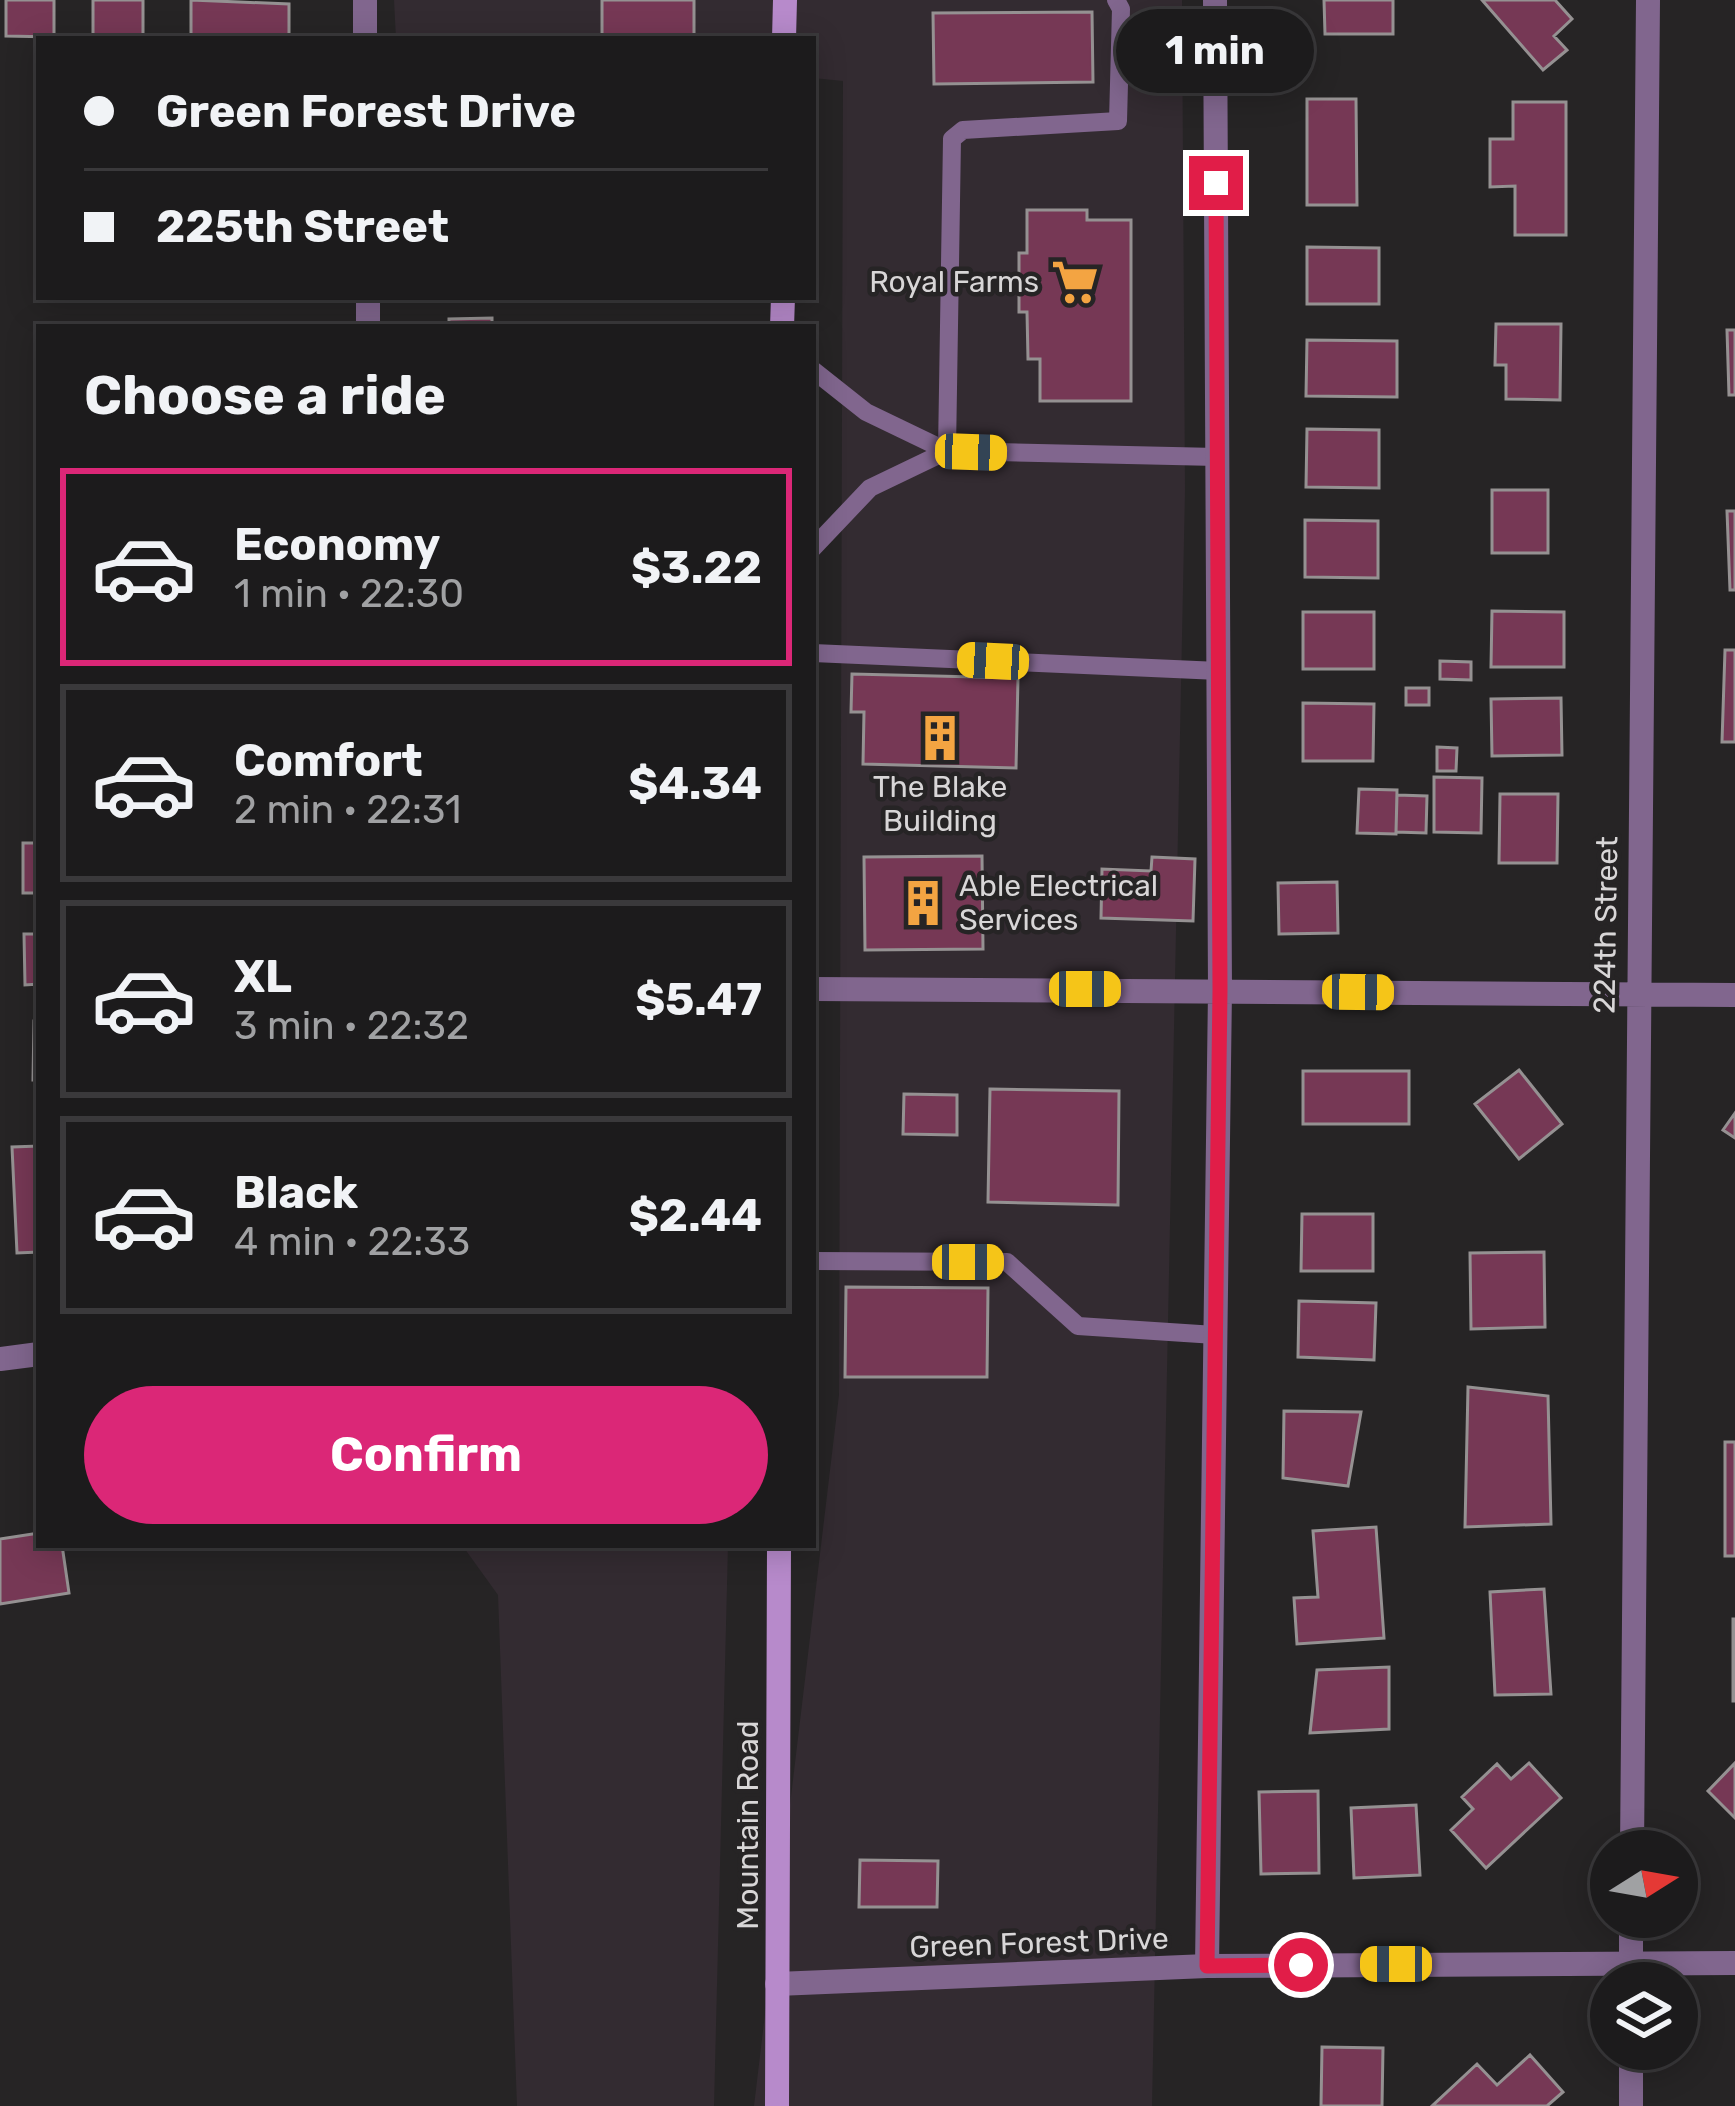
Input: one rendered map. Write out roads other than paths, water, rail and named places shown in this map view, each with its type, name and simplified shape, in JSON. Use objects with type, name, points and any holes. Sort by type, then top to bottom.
[{"type":"main road","points":[[784,0],[784,36]]},
{"type":"main road","name":"Mountain Road","points":[[778,2106],[779,1548]]},
{"type":"street","points":[[365,0],[365,36]]},
{"type":"street","points":[[1207,1966],[1220,990],[1215,0]]},
{"type":"street","name":"224th Street","points":[[1632,1830],[1635,995],[1648,0]]},
{"type":"street","points":[[816,989],[1735,995]]},
{"type":"street","points":[[0,1359],[36,1354]]},
{"type":"street","name":"Green Forest Drive","points":[[1698,1966],[1735,1963]]},
{"type":"street","name":"Green Forest Drive","points":[[777,1984],[1207,1966],[1590,1971]]},
{"type":"street","points":[[1631,2070],[1631,2106]]},
{"type":"lane","points":[[946,451],[952,139],[963,130],[1118,121],[1121,8],[1116,0]]},
{"type":"lane","points":[[816,372],[866,412],[946,451],[1217,458]]},
{"type":"lane","points":[[816,545],[871,488],[946,451]]},
{"type":"lane","points":[[816,653],[1219,671]]},
{"type":"lane","points":[[816,1262],[1007,1262],[1078,1326],[1215,1335]]},
{"type":"place","name":"Royal Farms","points":[[1075,282]]},
{"type":"place","name":"The Blake Building","points":[[940,738]]},
{"type":"place","name":"Able Electrical Services","points":[[923,903]]}]
